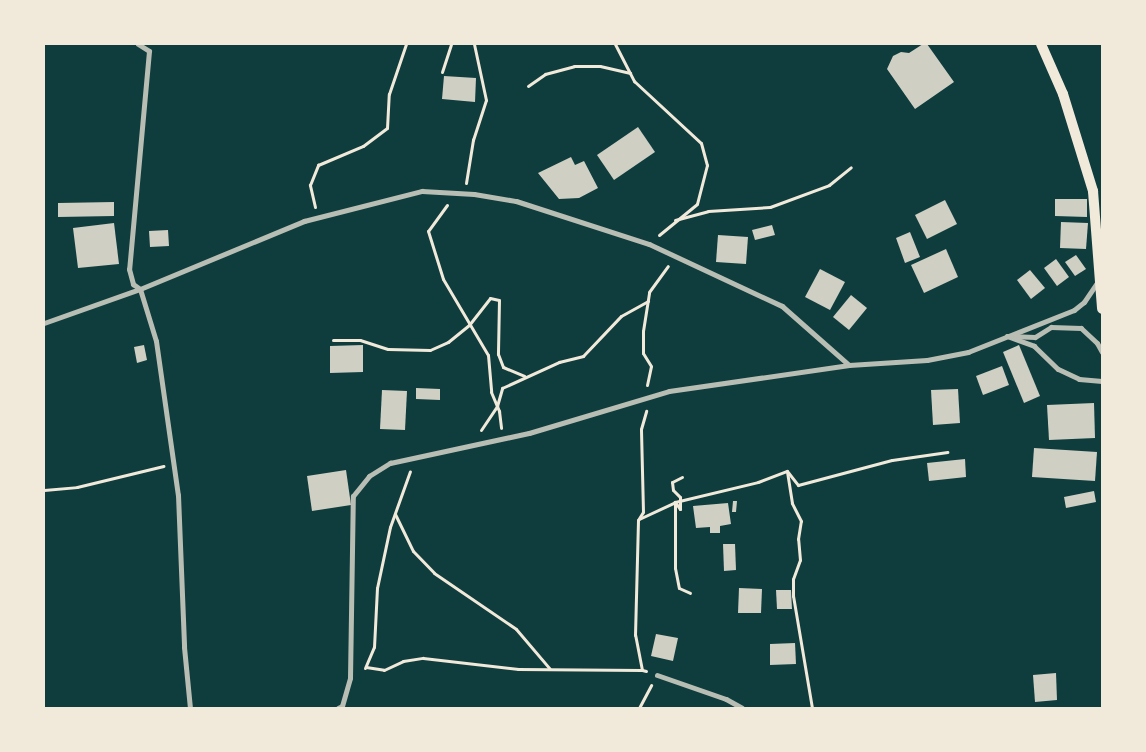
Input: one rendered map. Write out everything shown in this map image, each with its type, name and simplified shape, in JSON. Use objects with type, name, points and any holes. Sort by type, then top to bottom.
[{"type":"main road","points":[[1041,44],[1063,94],[1093,191],[1102,309]]},
{"type":"street","points":[[138,44],[149,51],[128,270],[133,284],[140,289],[156,341],[178,495],[184,647],[190,708]]},
{"type":"street","points":[[44,323],[140,289],[304,221],[422,191],[464,193],[516,201],[650,244],[674,258],[782,306],[849,365]]},
{"type":"street","points":[[338,708],[342,706],[350,678],[353,496],[369,476],[390,463],[501,439],[650,396],[849,365],[927,360],[968,352],[1074,310],[1084,302],[1100,279]]},
{"type":"street","points":[[1007,336],[1035,337],[1051,326],[1080,328],[1102,352]]},
{"type":"street","points":[[1007,336],[1034,346],[1058,369],[1079,379],[1102,381]]},
{"type":"street","points":[[657,675],[726,698],[742,708]]},
{"type":"path","points":[[337,213],[315,206],[310,186],[318,165],[363,146],[386,128],[389,94],[406,44]]},
{"type":"path","points":[[442,72],[452,44]]},
{"type":"path","points":[[464,193],[473,140],[486,100],[474,44]]},
{"type":"path","points":[[615,44],[634,81],[701,143],[707,165],[697,204],[672,221],[650,244]]},
{"type":"path","points":[[528,86],[545,74],[574,66],[600,66],[630,73]]},
{"type":"path","points":[[672,221],[708,211],[770,207],[828,185],[851,167]]},
{"type":"path","points":[[456,193],[428,231],[443,279],[488,355],[491,392],[497,406],[501,439]]},
{"type":"path","points":[[642,670],[635,635],[638,520],[643,512],[641,429],[650,396],[646,382],[652,366],[643,353],[649,292],[674,258]]},
{"type":"path","points":[[334,340],[360,340],[388,349],[430,350],[448,342],[469,325],[490,298],[499,300],[498,354],[503,367],[524,376]]},
{"type":"path","points":[[475,445],[497,406],[502,388],[524,376],[583,356],[621,316],[648,300]]},
{"type":"path","points":[[787,471],[798,484],[892,460],[947,452]]},
{"type":"path","points":[[350,678],[366,667],[374,647],[377,588],[395,514],[414,458]]},
{"type":"path","points":[[44,490],[93,484],[173,464]]},
{"type":"path","points":[[638,520],[674,502],[758,482],[787,471]]},
{"type":"path","points":[[787,471],[792,503],[801,521],[798,539],[800,560],[794,579],[793,596],[812,708]]},
{"type":"path","points":[[674,502],[680,509],[680,497],[673,490],[672,482],[682,477]]},
{"type":"path","points":[[674,502],[679,588],[690,593]]},
{"type":"path","points":[[395,514],[413,551],[434,573],[516,629],[551,670]]},
{"type":"path","points":[[366,667],[384,670],[403,661],[423,658],[551,670],[642,670],[657,675],[639,708]]},
{"type":"building","points":[[923,44],[927,44],[954,82],[915,109],[887,69],[893,56],[901,52],[909,53]]},
{"type":"building","points":[[444,76],[476,78],[475,102],[442,99]]},
{"type":"building","points":[[638,127],[655,152],[614,180],[597,155]]},
{"type":"building","points":[[571,157],[575,165],[584,161],[598,188],[579,198],[559,199],[538,173]]},
{"type":"building","points":[[1055,199],[1087,199],[1087,217],[1055,216]]},
{"type":"building","points":[[945,200],[957,224],[927,239],[915,215]]},
{"type":"building","points":[[114,202],[114,216],[58,217],[58,203]]},
{"type":"building","points":[[1061,222],[1088,223],[1086,249],[1060,248]]},
{"type":"building","points":[[114,223],[119,264],[78,268],[73,228]]},
{"type":"building","points":[[772,225],[775,235],[755,240],[752,230]]},
{"type":"building","points":[[168,230],[169,246],[150,247],[149,231]]},
{"type":"building","points":[[910,232],[920,257],[905,263],[896,238]]},
{"type":"building","points":[[718,235],[748,237],[746,264],[716,262]]},
{"type":"building","points":[[946,249],[958,277],[924,293],[911,265]]},
{"type":"building","points":[[1076,255],[1086,269],[1075,276],[1065,262]]},
{"type":"building","points":[[1056,259],[1069,277],[1057,286],[1044,268]]},
{"type":"building","points":[[820,269],[845,282],[830,310],[805,297]]},
{"type":"building","points":[[1030,270],[1045,288],[1031,299],[1017,280]]},
{"type":"building","points":[[851,295],[867,308],[849,330],[833,317]]},
{"type":"building","points":[[144,345],[147,360],[137,363],[134,347]]},
{"type":"building","points":[[363,345],[363,372],[330,373],[330,346]]},
{"type":"building","points":[[1019,345],[1040,396],[1024,403],[1003,352]]},
{"type":"building","points":[[1002,366],[1009,385],[983,395],[976,376]]},
{"type":"building","points":[[416,388],[440,389],[440,400],[416,399]]},
{"type":"building","points":[[958,389],[960,423],[933,425],[931,390]]},
{"type":"building","points":[[382,390],[407,391],[405,430],[380,429]]},
{"type":"building","points":[[1094,403],[1095,438],[1049,440],[1047,405]]},
{"type":"building","points":[[1034,448],[1097,452],[1095,481],[1032,477]]},
{"type":"building","points":[[965,459],[966,477],[929,481],[927,463]]},
{"type":"building","points":[[346,470],[351,505],[312,511],[307,476]]},
{"type":"building","points":[[1094,491],[1096,502],[1066,508],[1064,497]]},
{"type":"building","points":[[733,501],[737,501],[736,512],[732,512]]},
{"type":"building","points":[[728,503],[731,524],[720,526],[720,533],[710,533],[710,527],[696,528],[693,506]]},
{"type":"building","points":[[723,544],[735,544],[736,570],[724,571]]},
{"type":"building","points":[[739,588],[762,589],[761,613],[738,613]]},
{"type":"building","points":[[776,590],[791,590],[792,609],[777,609]]},
{"type":"building","points":[[656,634],[678,638],[673,661],[651,656]]},
{"type":"building","points":[[795,643],[796,664],[770,665],[770,644]]},
{"type":"building","points":[[1056,673],[1057,700],[1035,702],[1033,675]]}]
